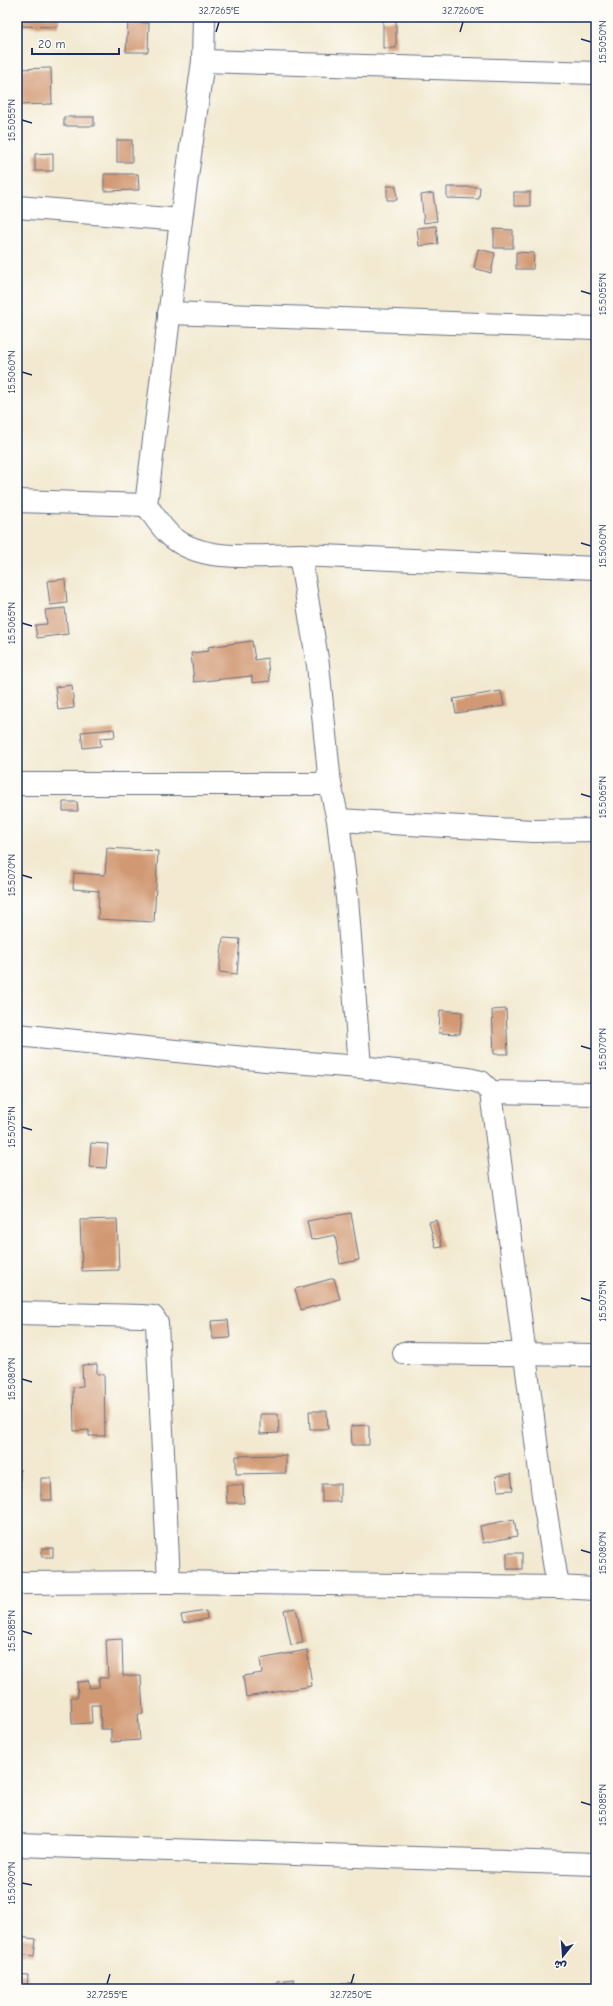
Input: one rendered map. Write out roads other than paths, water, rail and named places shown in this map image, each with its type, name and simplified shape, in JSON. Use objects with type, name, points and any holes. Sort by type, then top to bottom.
[{"type":"street","points":[[204,17],[203,61],[169,313],[167,344],[146,505],[171,537],[196,551],[232,556],[300,555],[596,568]]},
{"type":"street","points":[[203,61],[596,74]]},
{"type":"street","points":[[17,207],[181,220]]},
{"type":"street","points":[[169,313],[596,328]]},
{"type":"street","points":[[17,501],[146,505]]},
{"type":"street","points":[[300,555],[318,665],[330,784],[338,820],[347,898],[360,1067]]},
{"type":"street","points":[[17,784],[330,784]]},
{"type":"street","points":[[338,820],[533,831],[596,830]]},
{"type":"street","points":[[17,1035],[266,1060],[360,1067],[468,1079],[481,1082],[491,1092],[543,1495],[558,1587]]},
{"type":"street","points":[[491,1092],[596,1094]]},
{"type":"street","points":[[17,1313],[142,1316],[153,1317],[157,1323],[170,1582]]},
{"type":"street","points":[[404,1353],[596,1355]]},
{"type":"street","points":[[17,1583],[170,1582],[558,1587],[596,1589]]},
{"type":"street","points":[[17,1845],[596,1864]]}]
